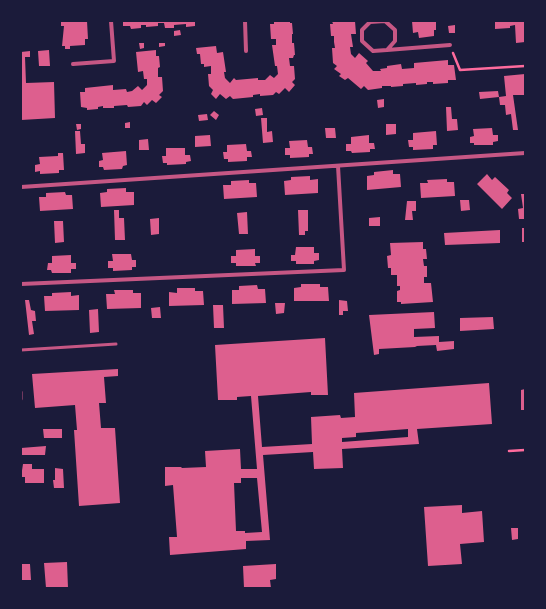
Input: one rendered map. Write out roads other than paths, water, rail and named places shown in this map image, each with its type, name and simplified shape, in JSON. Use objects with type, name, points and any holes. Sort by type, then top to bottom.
[{"type":"street","points":[[73,64],[114,61],[111,21]]},
{"type":"street","points":[[244,21],[246,51]]},
{"type":"street","points":[[386,50],[395,41],[395,30],[386,21],[370,22],[362,30],[362,41],[373,51],[386,50],[450,45]]},
{"type":"street","points":[[21,187],[525,153]]},
{"type":"street","points":[[21,284],[344,270],[338,166]]},
{"type":"lane","points":[[21,350],[116,344]]},
{"type":"lane","points":[[21,392],[21,399]]}]
